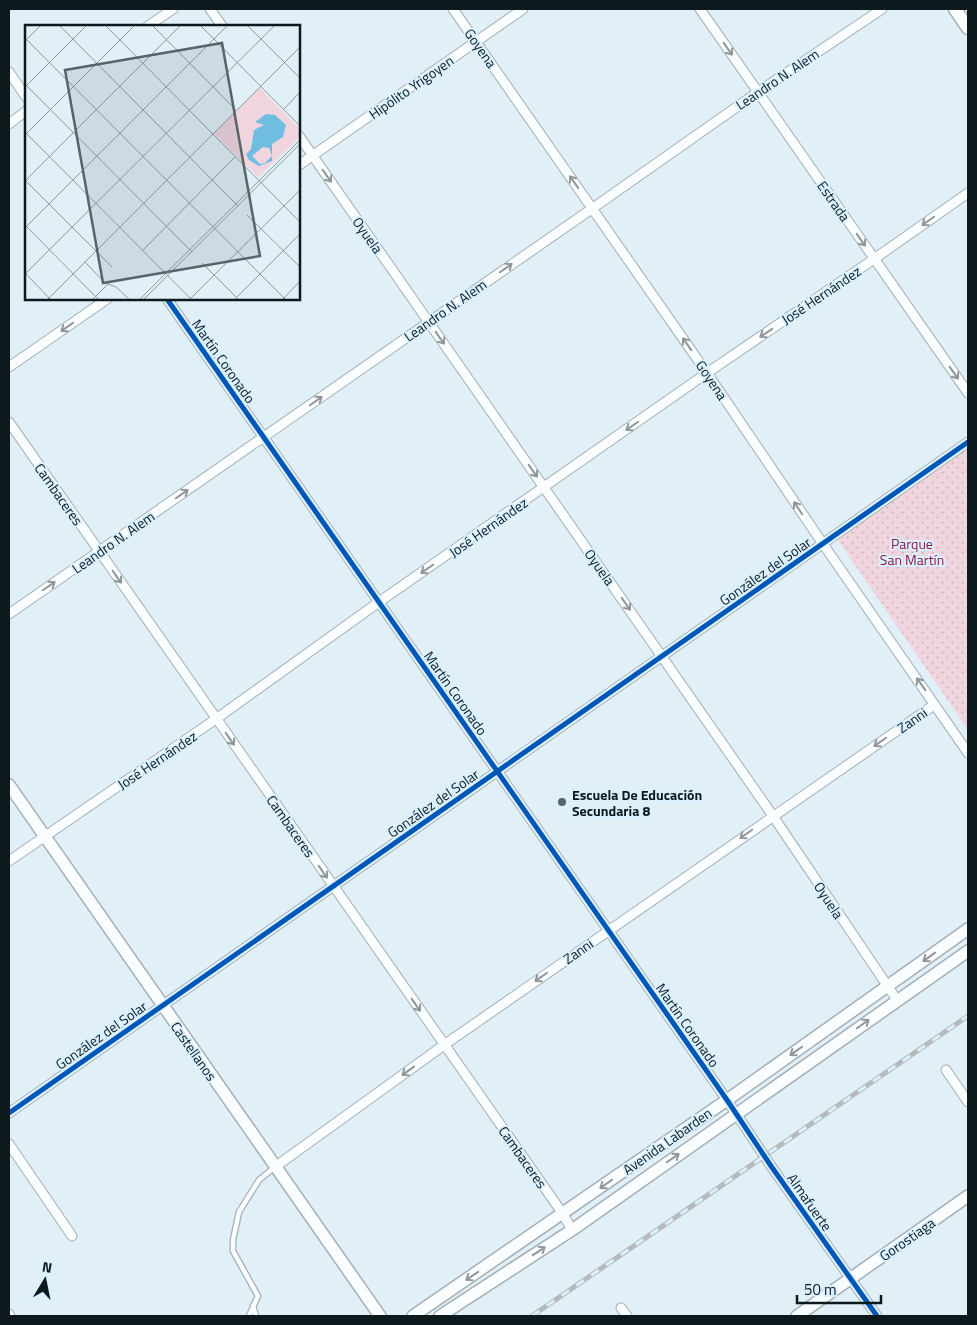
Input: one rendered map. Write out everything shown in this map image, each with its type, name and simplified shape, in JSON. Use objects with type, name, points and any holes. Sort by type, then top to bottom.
[{"type":"main road","points":[[955,9],[968,28]]},
{"type":"street","points":[[149,25],[173,9]]},
{"type":"street","points":[[210,9],[221,25]]},
{"type":"street","name":"Goyena","points":[[453,9],[707,373],[968,753]]},
{"type":"street","name":"Hipólito Yrigoyen","points":[[300,164],[523,9]]},
{"type":"street","name":"Estrada","points":[[700,9],[968,393]]},
{"type":"street","name":"Leandro N. Alem","points":[[9,614],[758,92],[882,9]]},
{"type":"street","points":[[9,72],[25,96]]},
{"type":"street","points":[[9,124],[25,113]]},
{"type":"street","name":"Oyuela","points":[[300,138],[773,816],[897,1000]]},
{"type":"street","name":"José Hernández","points":[[9,860],[216,719],[379,602],[968,193]]},
{"type":"street","points":[[9,368],[106,300]]},
{"type":"street","name":"Martín Coronado","points":[[168,300],[727,1100]]},
{"type":"street","name":"Cambaceres","points":[[9,422],[563,1214],[572,1230]]},
{"type":"street","name":"González del Solar","points":[[9,1113],[968,442]]},
{"type":"street","name":"Zanni","points":[[275,1167],[444,1045],[934,704]]},
{"type":"street","name":"Castellanos","points":[[9,785],[380,1316]]},
{"type":"street","name":"Avenida Labarden","points":[[413,1316],[727,1100],[968,929]]},
{"type":"street","name":"Avenida Labarden","points":[[440,1316],[572,1230],[968,951]]},
{"type":"street","points":[[946,1070],[968,1102]]},
{"type":"street","name":"Almafuerte","points":[[727,1100],[776,1174],[877,1316]]},
{"type":"street","points":[[9,1144],[72,1236]]},
{"type":"street","name":"Gorostiaga","points":[[797,1316],[968,1196]]},
{"type":"street","points":[[621,1308],[627,1316]]},
{"type":"lane","points":[[249,1316],[258,1296],[233,1251],[233,1240],[239,1212],[259,1180],[275,1167]]},
{"type":"lane","points":[[253,1306],[256,1316]]},
{"type":"green space","name":"Parque San Martín","points":[[968,444],[968,730],[835,536]]},
{"type":"railway","points":[[532,1316],[968,1016]]},
{"type":"cycle path","points":[[168,300],[877,1316]]},
{"type":"cycle path","points":[[9,1113],[968,442]]},
{"type":"place","name":"Escuela De Educación Secundaria 8","points":[[562,802]]}]
